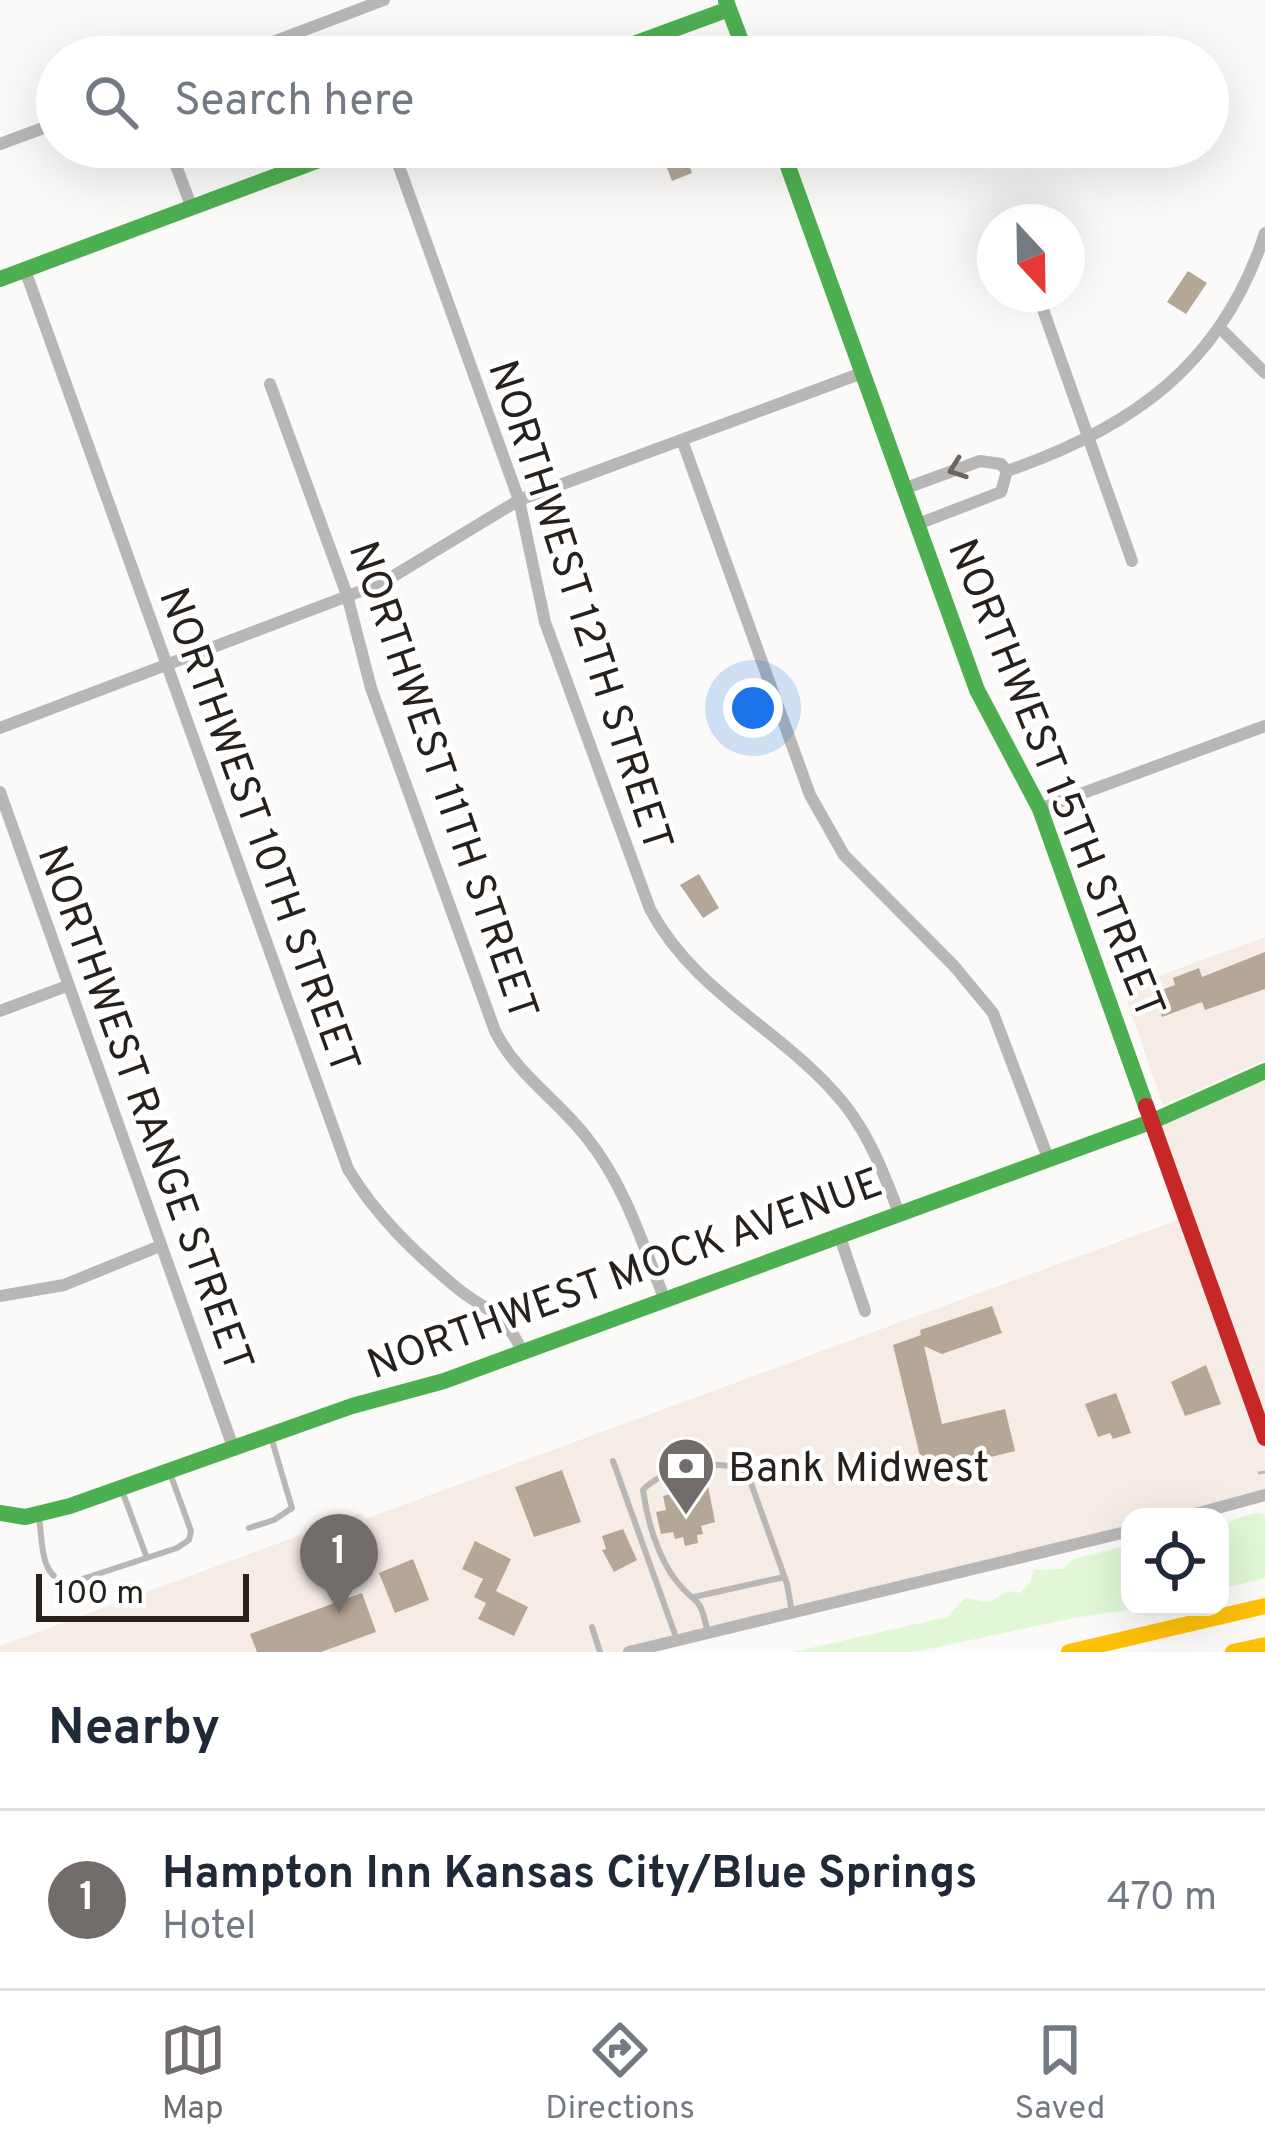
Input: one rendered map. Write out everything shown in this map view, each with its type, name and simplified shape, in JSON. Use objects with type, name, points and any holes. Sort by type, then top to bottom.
[{"type":"main road","points":[[649,36],[727,4],[739,36]]},
{"type":"main road","points":[[0,279],[298,168]]},
{"type":"main road","name":"NORTHWEST 15TH STREET","points":[[789,168],[977,690],[1040,809],[1265,1438]]},
{"type":"main road","name":"NORTHWEST MOCK AVENUE","points":[[0,1514],[39,1514],[523,1352],[1153,1121],[1265,1071]]},
{"type":"main road","points":[[1069,1652],[1265,1606]]},
{"type":"main road","points":[[1233,1652],[1265,1645]]},
{"type":"street","points":[[289,36],[384,0]]},
{"type":"street","points":[[0,144],[36,131]]},
{"type":"street","points":[[177,168],[192,208]]},
{"type":"street","name":"NORTHWEST 12TH STREET","points":[[400,168],[519,500],[545,622],[637,880],[665,938],[711,987],[834,1092],[874,1150],[899,1213]]},
{"type":"street","points":[[905,488],[980,461],[989,460],[1007,471],[1070,450],[1117,424],[1178,376],[1219,327],[1239,296],[1265,233]]},
{"type":"street","name":"NORTHWEST 10TH STREET","points":[[25,270],[348,1169],[394,1230],[461,1291],[494,1310],[523,1352]]},
{"type":"street","points":[[1044,312],[1132,561]]},
{"type":"street","points":[[1219,327],[1265,373]]},
{"type":"street","points":[[0,728],[347,596],[408,569],[519,500],[862,373]]},
{"type":"street","name":"NORTHWEST 11TH STREET","points":[[270,384],[347,596],[371,688],[495,1030],[506,1052],[608,1166],[665,1300]]},
{"type":"street","points":[[682,440],[810,795],[844,854],[954,966],[993,1013],[1048,1158]]},
{"type":"street","points":[[918,524],[1000,492],[1007,471]]},
{"type":"street","points":[[1040,809],[1265,726]]},
{"type":"street","name":"NORTHWEST RANGE STREET","points":[[0,792],[233,1447]]},
{"type":"street","points":[[0,1011],[67,986]]},
{"type":"street","points":[[840,1237],[866,1311]]},
{"type":"street","points":[[0,1297],[64,1285],[160,1246]]},
{"type":"street","points":[[1217,1508],[1265,1495]]},
{"type":"street","points":[[628,1652],[1121,1533]]},
{"type":"lane","points":[[249,1528],[292,1508],[270,1434]]},
{"type":"lane","points":[[613,1461],[677,1640]]},
{"type":"lane","points":[[708,1633],[701,1602],[666,1565],[643,1490],[651,1481],[700,1466],[727,1464],[747,1472],[792,1613]]},
{"type":"lane","points":[[39,1514],[47,1572],[53,1580],[67,1583],[147,1558],[189,1540],[191,1531],[169,1469]]},
{"type":"lane","points":[[120,1487],[147,1558]]},
{"type":"lane","points":[[692,1597],[784,1577]]},
{"type":"lane","points":[[592,1627],[600,1652]]},
{"type":"shaded area","points":[[1265,937],[1265,1060],[1163,1105],[1123,989]]},
{"type":"shaded area","points":[[1265,1071],[1265,1495],[1217,1508],[1121,1508],[1121,1533],[629,1652],[0,1652],[0,1646],[360,1513],[365,1519],[1186,1217],[1153,1121]]},
{"type":"green space","points":[[1265,1514],[1265,1578],[1229,1587],[1229,1523]]},
{"type":"green space","points":[[1121,1547],[1121,1611],[914,1652],[793,1652],[947,1617],[965,1598],[989,1602],[1008,1591],[1020,1593],[1034,1570],[1062,1569],[1073,1559]]},
{"type":"building","points":[[667,168],[690,168],[692,173],[672,181]]},
{"type":"building","points":[[1188,271],[1207,283],[1186,314],[1167,302]]},
{"type":"building","points":[[699,874],[719,908],[703,918],[680,885]]},
{"type":"building","points":[[1265,952],[1265,989],[1205,1010],[1202,1002],[1162,1017],[1153,993],[1175,985],[1173,978],[1199,968],[1202,977]]},
{"type":"building","points":[[992,1306],[1002,1333],[942,1354],[924,1346],[942,1424],[1005,1409],[1015,1451],[930,1472],[934,1464],[920,1456],[893,1345],[921,1335],[920,1330]]},
{"type":"building","points":[[1206,1365],[1221,1404],[1185,1416],[1171,1382]]},
{"type":"building","points":[[1116,1393],[1131,1433],[1113,1439],[1110,1433],[1098,1437],[1085,1404]]},
{"type":"building","points":[[562,1470],[581,1522],[534,1537],[515,1487]]},
{"type":"building","name":"Bank Midwest","points":[[708,1486],[715,1522],[701,1526],[698,1543],[685,1546],[683,1537],[675,1539],[673,1532],[661,1534],[656,1512],[666,1510],[663,1496]]},
{"type":"building","points":[[623,1529],[637,1560],[614,1572],[602,1550],[606,1549],[602,1536]]},
{"type":"building","points":[[475,1541],[511,1559],[496,1591],[528,1607],[514,1636],[478,1619],[486,1603],[474,1597],[483,1579],[462,1569]]},
{"type":"building","points":[[413,1559],[429,1600],[395,1613],[379,1573]]},
{"type":"building","points":[[362,1593],[376,1632],[321,1652],[257,1652],[250,1634]]},
{"type":"traffic: fast","points":[[726,1],[739,36]]},
{"type":"traffic: fast","points":[[655,36],[729,9]]},
{"type":"traffic: fast","points":[[0,279],[298,168]]},
{"type":"traffic: fast","points":[[789,168],[977,690],[1040,809],[1146,1106]]},
{"type":"traffic: fast","points":[[0,1513],[25,1517],[70,1506],[352,1406],[444,1381],[1153,1121],[1265,1071]]},
{"type":"traffic: slow","points":[[1069,1652],[1265,1606]]},
{"type":"traffic: slow","points":[[1233,1652],[1265,1645]]},
{"type":"traffic: jam","points":[[1146,1106],[1265,1438]]},
{"type":"place","name":"Bank Midwest","points":[[686,1517]]},
{"type":"place","name":"Hampton Inn Kansas City/Blue Springs","points":[[339,1613]]}]
